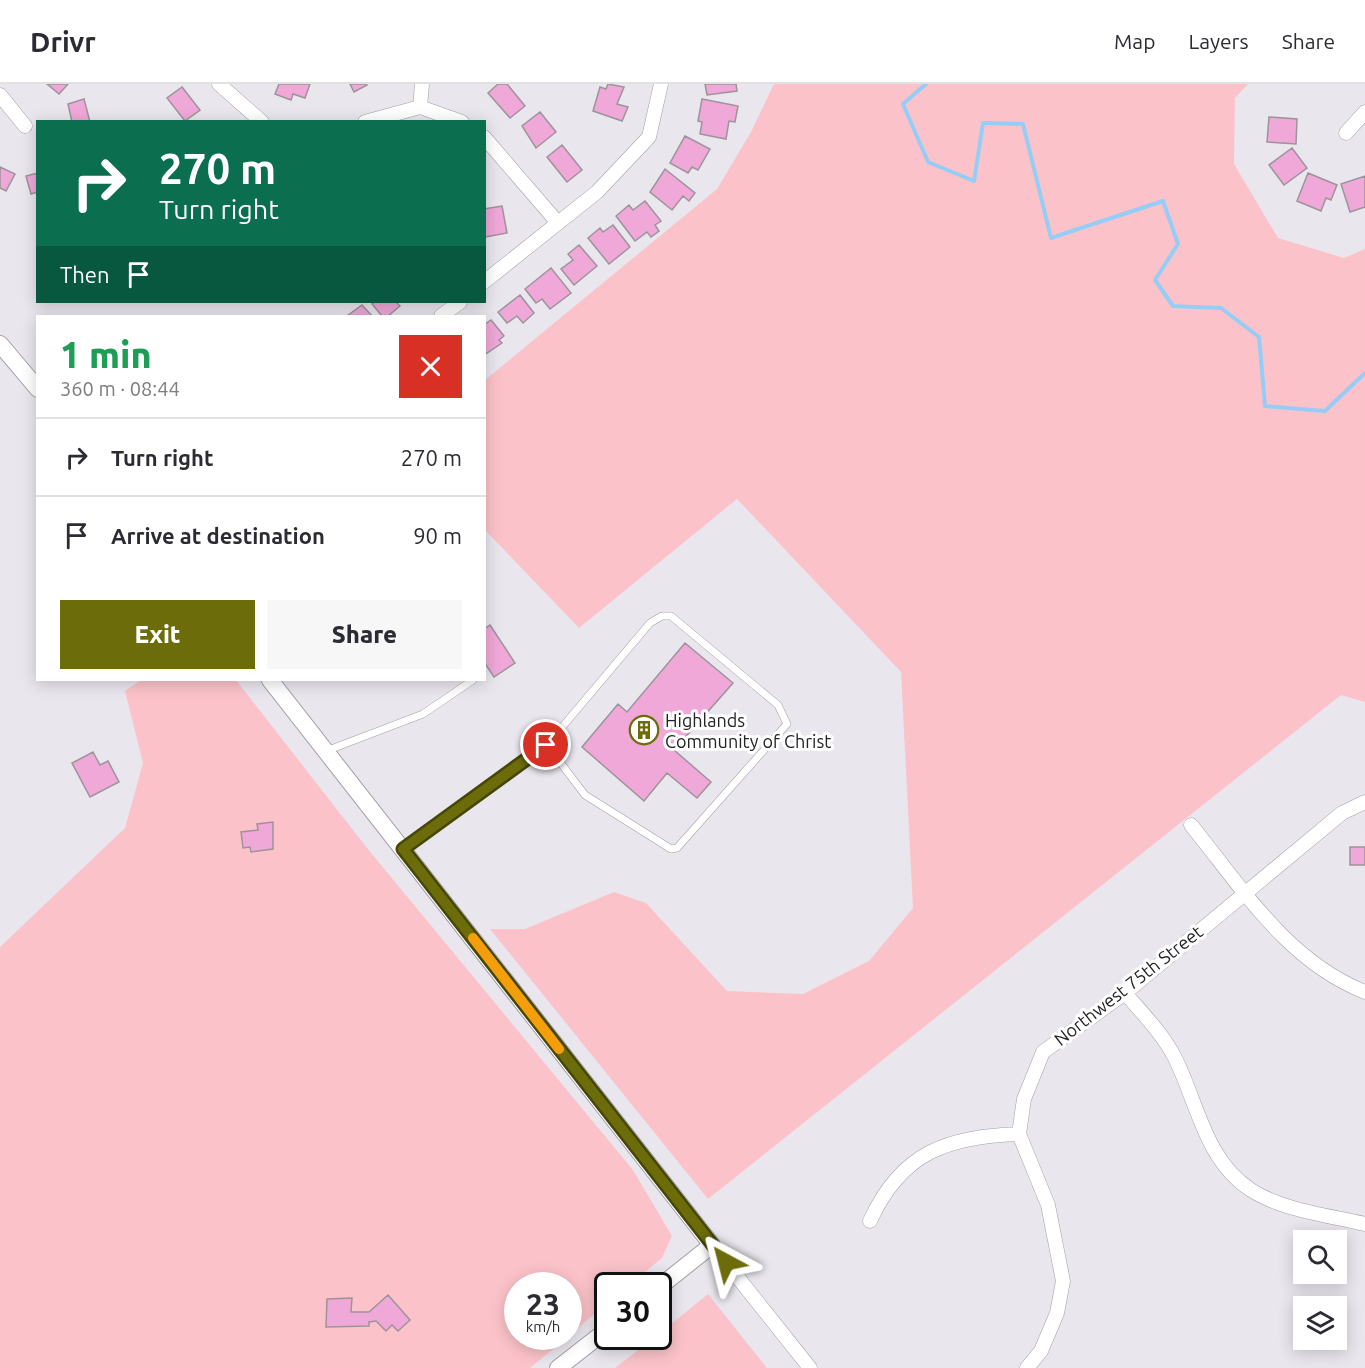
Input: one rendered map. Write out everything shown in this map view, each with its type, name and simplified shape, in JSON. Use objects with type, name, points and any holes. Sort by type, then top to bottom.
[{"type":"street","points":[[219,84],[223,90],[260,120]]},
{"type":"street","points":[[420,108],[422,84]]},
{"type":"street","points":[[486,280],[597,192],[649,137],[658,109],[661,84]]},
{"type":"street","points":[[0,95],[25,126]]},
{"type":"street","points":[[373,120],[420,108],[456,120]]},
{"type":"street","points":[[1346,133],[1365,112]]},
{"type":"street","points":[[486,139],[558,223]]},
{"type":"street","points":[[442,315],[459,303]]},
{"type":"street","points":[[0,344],[36,387]]},
{"type":"street","points":[[271,681],[810,1368]]},
{"type":"street","name":"Northwest 75th Street","points":[[1019,1134],[1024,1099],[1043,1052],[1125,993],[1245,891],[1342,813],[1365,802]]},
{"type":"street","points":[[1191,825],[1294,949],[1316,968],[1365,992]]},
{"type":"street","points":[[1125,993],[1174,1057],[1213,1150],[1240,1182],[1266,1198],[1289,1206],[1365,1224]]},
{"type":"street","points":[[870,1221],[897,1178],[921,1155],[948,1143],[988,1135],[1019,1134],[1048,1205],[1063,1281],[1057,1313],[1041,1351],[1028,1368]]},
{"type":"street","points":[[672,1277],[712,1245]]},
{"type":"street","points":[[558,1368],[594,1340]]},
{"type":"lane","points":[[403,849],[546,745],[650,623],[662,616],[671,616],[778,705],[787,724],[677,848],[670,849],[585,795],[546,745]]},
{"type":"lane","points":[[326,750],[423,714],[472,681]]},
{"type":"shaded area","points":[[774,84],[1248,84],[1235,98],[1234,164],[1278,238],[1344,258],[1365,249],[1365,702],[1341,695],[708,1199],[490,929],[525,929],[614,892],[646,903],[727,991],[803,994],[869,961],[913,908],[901,672],[737,499],[579,628],[486,531],[486,379],[717,189],[751,132]]},
{"type":"shaded area","points":[[140,681],[237,681],[367,848],[633,1170],[672,1236],[662,1258],[645,1272],[594,1272],[594,1314],[582,1325],[582,1272],[504,1272],[504,1350],[552,1350],[530,1368],[0,1368],[0,947],[125,828],[143,763],[125,691]]},
{"type":"shaded area","points":[[708,1294],[767,1368],[615,1368],[638,1350],[672,1350],[672,1323]]},
{"type":"building","points":[[47,84],[68,84],[59,94]]},
{"type":"building","points":[[279,84],[310,84],[305,98],[293,94],[291,100],[275,94]]},
{"type":"building","points":[[350,84],[366,84],[367,85],[354,92]]},
{"type":"building","points":[[498,84],[507,84],[525,106],[510,118],[488,93]]},
{"type":"building","points":[[608,84],[624,87],[617,104],[628,107],[622,121],[593,111],[600,87],[606,89]]},
{"type":"building","points":[[705,84],[736,84],[737,91],[707,95]]},
{"type":"building","points":[[182,87],[200,110],[184,120],[167,98]]},
{"type":"building","points":[[84,99],[89,120],[72,120],[68,104]]},
{"type":"building","points":[[702,99],[738,106],[735,122],[729,121],[726,139],[700,134],[702,122],[698,121]]},
{"type":"building","points":[[540,112],[556,132],[536,148],[522,126]]},
{"type":"building","points":[[1269,117],[1297,119],[1296,144],[1267,142]]},
{"type":"building","points":[[685,136],[710,149],[698,170],[692,167],[688,173],[670,163]]},
{"type":"building","points":[[562,145],[582,170],[567,182],[547,157]]},
{"type":"building","points":[[1292,148],[1307,168],[1284,185],[1269,165]]},
{"type":"building","points":[[0,167],[15,174],[6,191],[0,188]]},
{"type":"building","points":[[665,169],[695,193],[689,201],[683,196],[672,210],[650,192]]},
{"type":"building","points":[[1308,173],[1337,185],[1331,200],[1326,198],[1321,211],[1297,201]]},
{"type":"building","points":[[36,174],[36,193],[31,194],[26,176]]},
{"type":"building","points":[[1365,176],[1365,207],[1350,212],[1341,184]]},
{"type":"building","points":[[645,201],[661,221],[655,225],[659,231],[651,237],[647,232],[635,241],[616,216],[629,205],[633,210]]},
{"type":"building","points":[[502,206],[507,233],[486,237],[486,209]]},
{"type":"building","points":[[613,225],[630,247],[609,264],[588,238],[600,228],[603,232]]},
{"type":"building","points":[[579,245],[597,266],[574,285],[561,269],[573,260],[568,254]]},
{"type":"building","points":[[551,268],[571,293],[550,309],[542,299],[536,303],[525,289]]},
{"type":"building","points":[[520,295],[534,313],[523,323],[517,316],[507,323],[498,312]]},
{"type":"building","points":[[397,303],[400,306],[389,315],[381,315],[372,304]]},
{"type":"building","points":[[362,305],[371,315],[348,315]]},
{"type":"building","points":[[491,320],[504,336],[499,340],[502,343],[486,354],[486,324]]},
{"type":"building","points":[[490,625],[515,663],[494,677],[486,665],[486,628]]},
{"type":"building","name":"Highlands Community of Christ","points":[[685,643],[733,683],[674,750],[711,782],[697,798],[667,773],[644,801],[582,747],[618,704],[627,712]]},
{"type":"building","points":[[93,752],[100,765],[108,761],[119,782],[90,797],[72,763]]},
{"type":"building","points":[[273,822],[273,849],[251,852],[250,847],[243,848],[241,832],[258,830],[257,824]]},
{"type":"building","points":[[1350,847],[1365,847],[1365,865],[1350,865]]},
{"type":"building","points":[[388,1295],[410,1320],[398,1331],[392,1325],[386,1331],[376,1321],[369,1322],[369,1326],[326,1327],[327,1299],[352,1298],[351,1312],[369,1312]]},
{"type":"waterway","points":[[926,84],[903,104],[928,162],[974,181],[983,123],[1023,124],[1051,238],[1163,201],[1178,244],[1155,280],[1173,306],[1221,308],[1259,337],[1265,406],[1325,411],[1365,373]]},
{"type":"slow traffic","points":[[473,938],[559,1049]]},
{"type":"place","name":"Highlands Community of Christ","points":[[644,730]]},
{"type":"route","points":[[546,745],[403,849],[726,1262]]}]
